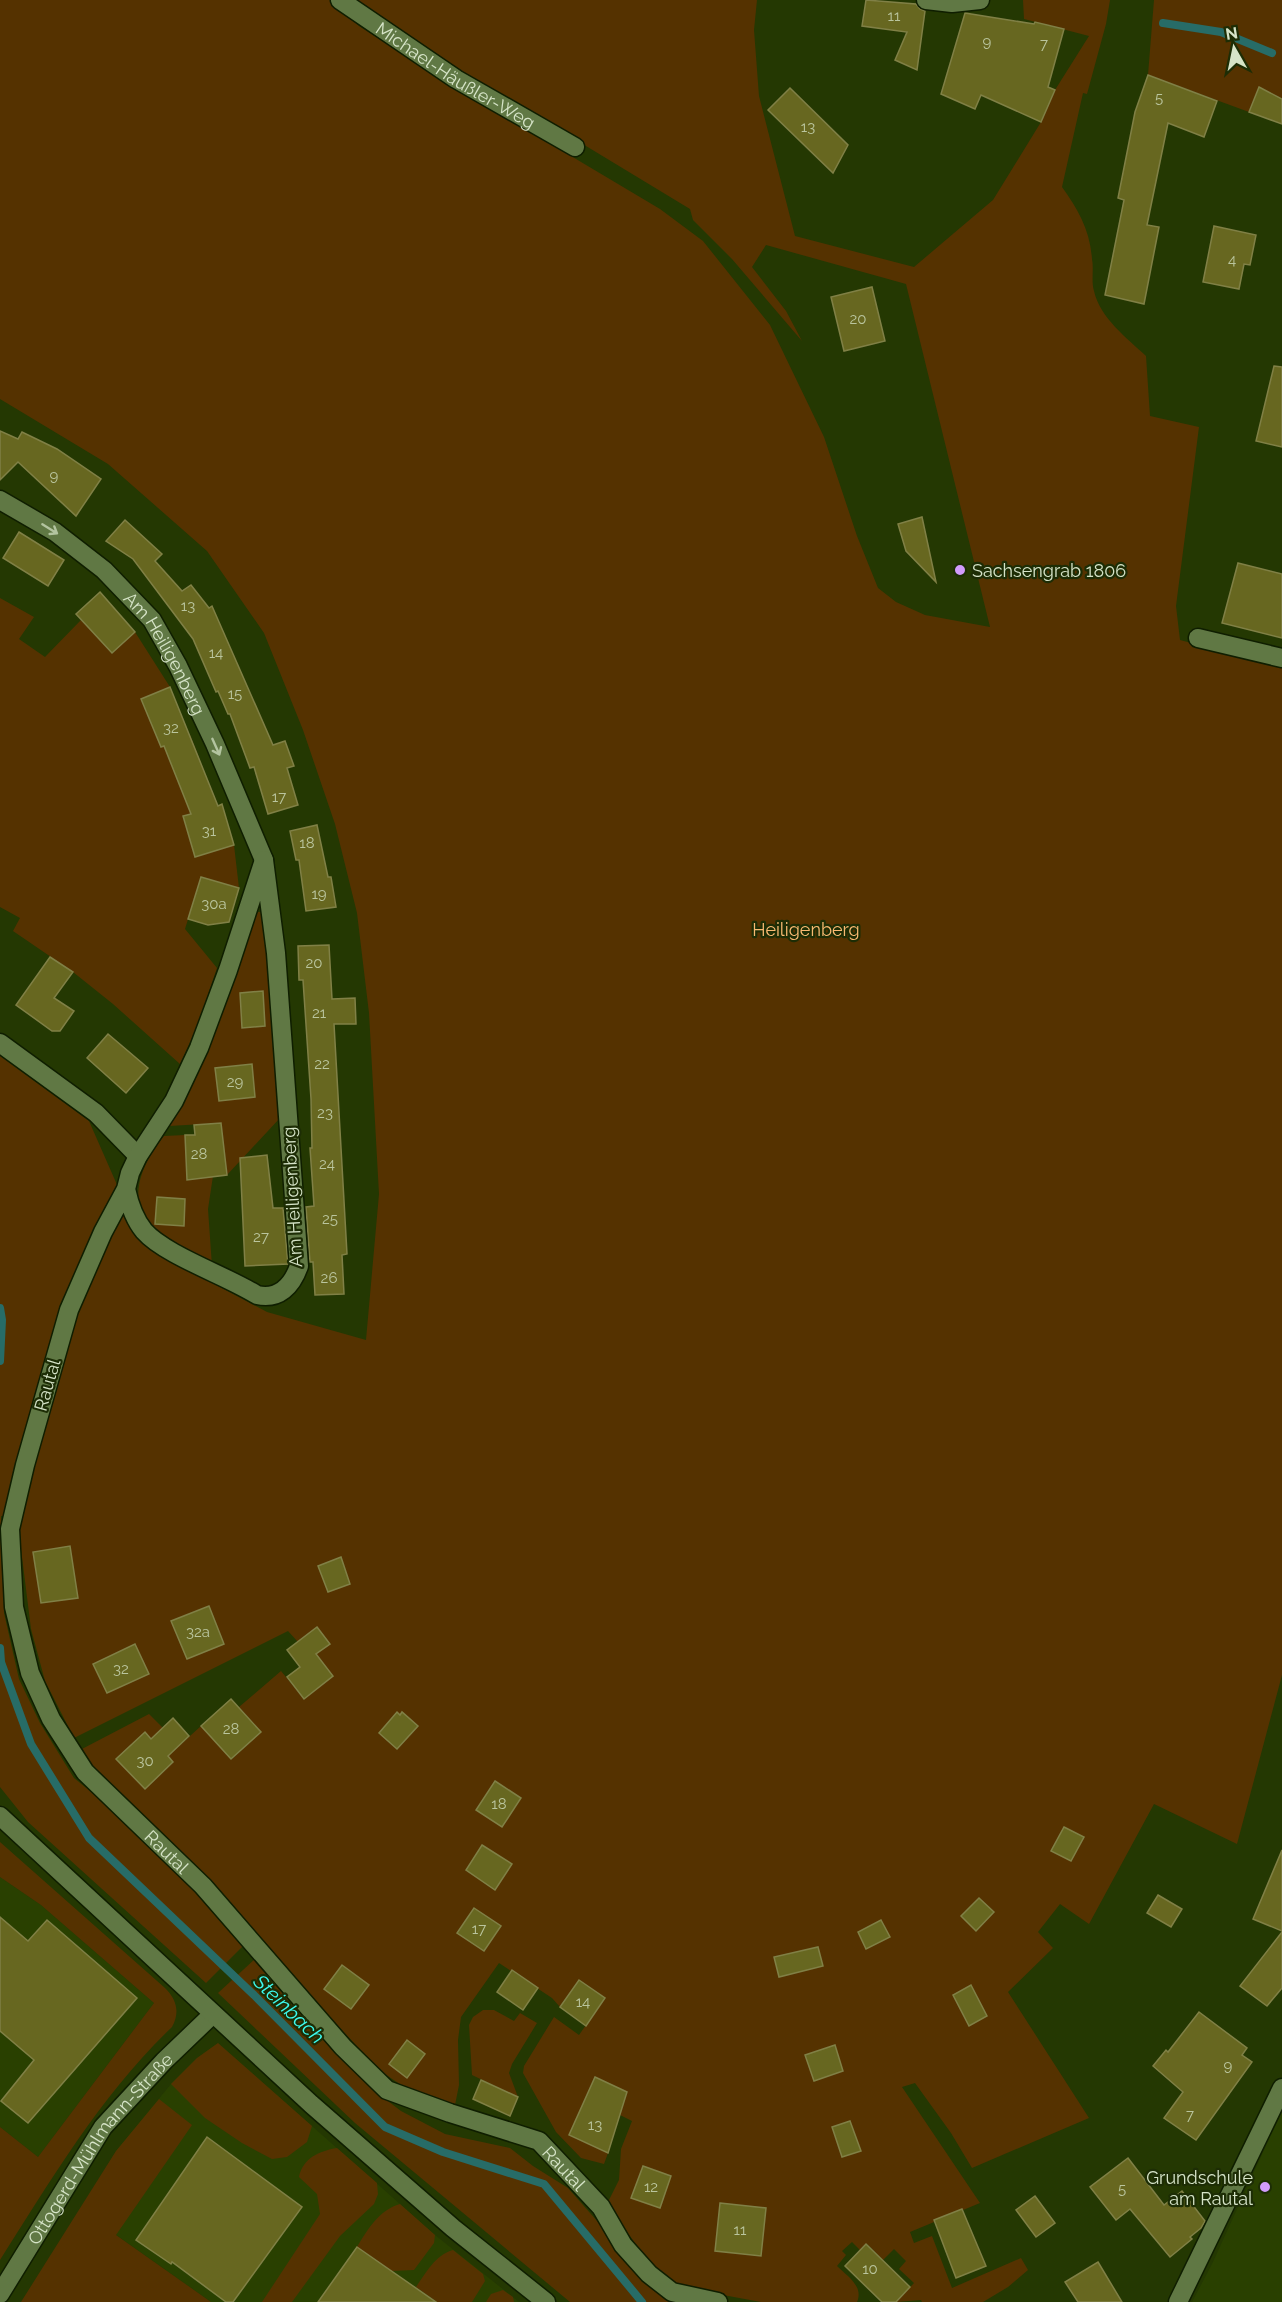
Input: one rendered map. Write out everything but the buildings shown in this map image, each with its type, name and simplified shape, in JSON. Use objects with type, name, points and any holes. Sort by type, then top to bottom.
[{"type":"street","name":"Michael-Häußler-Weg","points":[[340,0],[456,80],[575,147]]},
{"type":"street","points":[[926,0],[952,3],[980,0]]},
{"type":"street","name":"Am Heiligenberg","points":[[0,500],[56,532],[104,570],[152,620],[178,666],[264,860],[276,953],[299,1266],[294,1280],[280,1293],[264,1296],[156,1243],[143,1230],[129,1204],[126,1189]]},
{"type":"street","points":[[1198,638],[1282,658]]},
{"type":"street","points":[[126,1189],[138,1156],[174,1101],[199,1048],[228,970],[264,860]]},
{"type":"street","points":[[0,1043],[96,1113],[138,1156]]},
{"type":"street","name":"Rautal","points":[[126,1189],[103,1232],[69,1310],[25,1465],[10,1529],[14,1607],[30,1673],[51,1719],[85,1772],[203,1886],[336,2039],[387,2090],[539,2141],[601,2207],[623,2245],[649,2274],[672,2292],[718,2302]]},
{"type":"street","points":[[0,1816],[311,2104],[453,2228],[546,2302]]},
{"type":"street","name":"Ottogerd-Mühlmann-Straße","points":[[0,2294],[103,2127],[164,2061],[213,2014]]},
{"type":"street","points":[[1178,2302],[1282,2088]]},
{"type":"shaded area","points":[[0,1877],[41,1905],[154,2003],[38,2157],[0,2127]]},
{"type":"shaded area","points":[[218,2043],[435,2235],[519,2302],[211,2302],[81,2210],[116,2151],[171,2084],[197,2058]]},
{"type":"shaded area","name":"Grundschule am Rautal","points":[[1282,2111],[1282,2302],[1192,2302],[1212,2264]]},
{"type":"green space","name":"Heiligenberg","points":[[0,0],[331,0],[359,26],[452,85],[660,209],[703,241],[770,325],[824,437],[857,536],[878,588],[896,602],[925,615],[990,627],[906,284],[766,245],[752,267],[786,311],[802,341],[732,259],[693,220],[690,209],[462,71],[356,0],[757,0],[754,30],[759,96],[795,236],[914,267],[993,200],[1041,122],[1055,90],[1089,36],[1024,19],[1023,0],[1110,0],[1106,24],[1087,94],[1083,93],[1062,187],[1086,229],[1091,248],[1093,287],[1097,301],[1115,327],[1146,356],[1150,416],[1199,427],[1176,606],[1180,640],[1282,667],[1282,1675],[1237,1844],[1154,1804],[1089,1924],[1060,1904],[1038,1932],[1053,1948],[1008,1992],[1089,2118],[972,2168],[951,2133],[915,2083],[902,2087],[980,2203],[910,2232],[914,2243],[932,2236],[952,2288],[1021,2258],[1028,2270],[1008,2287],[983,2302],[922,2302],[921,2300],[896,2302],[914,2283],[899,2269],[906,2261],[894,2249],[883,2260],[867,2244],[860,2250],[852,2242],[842,2251],[846,2255],[837,2266],[856,2286],[859,2296],[857,2302],[761,2302],[674,2286],[655,2271],[607,2204],[619,2180],[621,2149],[632,2121],[620,2115],[627,2092],[595,2078],[569,2135],[608,2153],[604,2164],[581,2158],[556,2132],[523,2073],[524,2066],[554,2017],[579,2035],[605,1998],[579,1980],[560,2007],[552,1998],[499,1963],[461,2017],[458,2040],[459,2085],[454,2110],[410,2091],[379,2070],[250,1931],[96,1771],[80,1750],[149,1714],[180,1745],[201,1726],[232,1759],[261,1732],[239,1707],[281,1671],[304,1699],[333,1676],[316,1654],[330,1644],[317,1628],[298,1642],[288,1631],[74,1738],[45,1681],[31,1629],[17,1517],[1,1516],[4,1613],[19,1679],[40,1723],[74,1778],[133,1826],[245,1944],[206,1983],[28,1822],[0,1787],[0,1056],[89,1121],[118,1187],[121,1212],[171,1261],[267,1312],[366,1340],[379,1194],[369,1013],[357,913],[335,824],[303,730],[264,633],[207,551],[108,464],[0,399]]},
{"type":"green space","points":[[1154,0],[1282,0],[1282,99],[1259,87],[1249,112],[1148,75]]},
{"type":"green space","points":[[0,598],[34,617],[19,639],[45,657],[81,620],[112,653],[135,632],[170,687],[141,699],[161,747],[190,735],[200,760],[174,770],[191,814],[183,817],[195,856],[234,845],[239,888],[201,877],[185,929],[217,968],[197,1027],[180,1064],[113,1004],[73,972],[13,931],[20,918],[0,907]]},
{"type":"green space","points":[[263,912],[266,916],[280,1118],[227,1175],[221,1123],[169,1126],[197,1073],[254,915]],"holes":[[[251,1064],[255,1097],[219,1101],[216,1068]]]},
{"type":"green space","points":[[185,1135],[187,1173],[213,1176],[208,1209],[212,1266],[155,1233],[140,1208],[139,1184],[143,1172],[164,1136]],"holes":[[[157,1197],[185,1199],[183,1226],[155,1224]]]},
{"type":"green space","points":[[0,1842],[165,1988],[175,2002],[176,2016],[172,2027],[123,2080],[79,2138],[0,2260],[0,2127],[38,2157],[154,2003],[41,1905],[0,1877]]},
{"type":"green space","points":[[256,1958],[293,2005],[372,2089],[401,2111],[445,2134],[510,2148],[568,2188],[605,2230],[689,2302],[570,2302],[355,2123],[218,1993]]},
{"type":"green space","points":[[483,2010],[494,2010],[514,2021],[520,2013],[537,2023],[509,2073],[518,2097],[472,2075],[469,2025],[473,2017]]},
{"type":"green space","points":[[218,2043],[312,2126],[307,2142],[287,2157],[272,2159],[242,2143],[205,2118],[171,2084],[197,2058]]},
{"type":"green space","points":[[159,2099],[192,2125],[116,2235],[211,2302],[21,2302],[116,2151]]},
{"type":"green space","points":[[337,2148],[377,2183],[378,2194],[374,2204],[340,2236],[292,2302],[262,2302],[320,2214],[317,2194],[299,2177],[301,2170],[313,2156]]},
{"type":"green space","points":[[400,2204],[435,2235],[434,2243],[414,2270],[392,2271],[357,2247],[380,2215]]},
{"type":"green space","points":[[453,2250],[483,2274],[485,2281],[472,2302],[437,2302],[416,2287],[436,2260]]},
{"type":"green space","points":[[503,2290],[513,2297],[514,2302],[486,2302],[491,2294]]},
{"type":"waterway","points":[[1163,23],[1221,32],[1272,53]]},
{"type":"waterway","name":"Steinbach","points":[[0,1308],[2,1320],[0,1361]]},
{"type":"waterway","name":"Steinbach","points":[[0,1648],[1,1662],[31,1744],[89,1838],[254,1995],[385,2127],[443,2152],[544,2184],[642,2302]]},
{"type":"place","name":"Sachsengrab 1806","points":[[960,570]]},
{"type":"place","name":"Grundschule am Rautal","points":[[1265,2187]]}]
